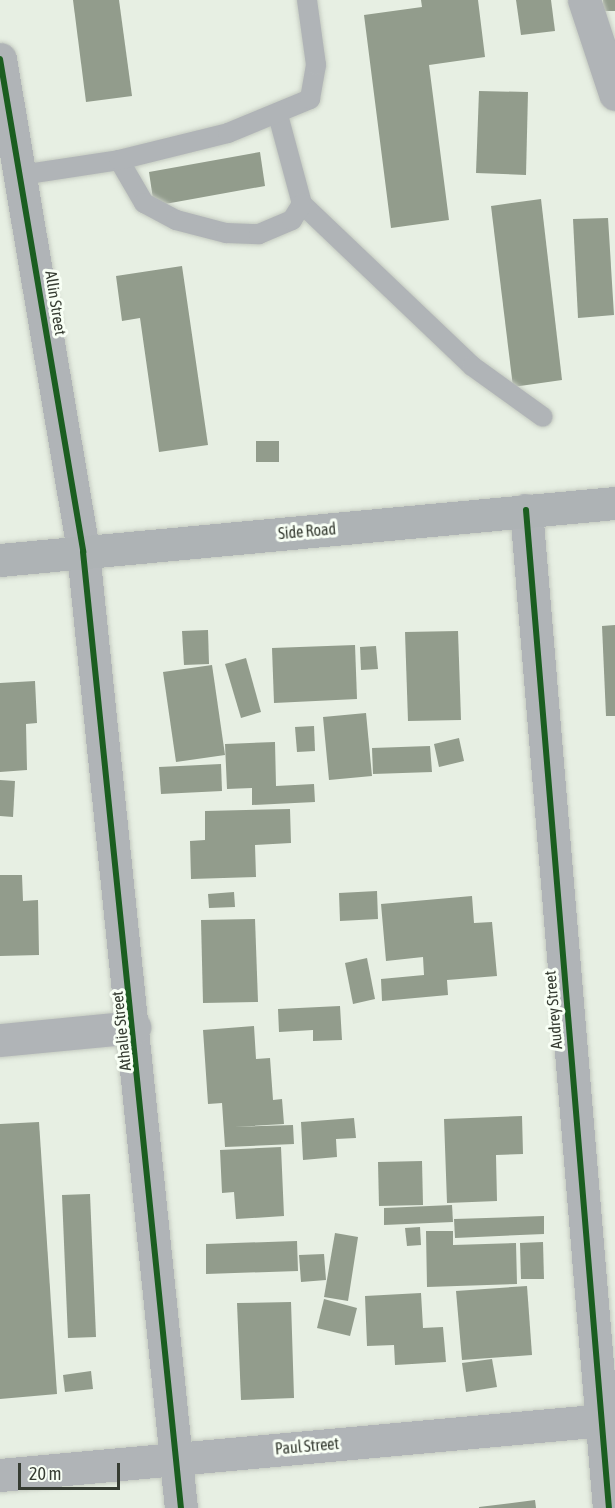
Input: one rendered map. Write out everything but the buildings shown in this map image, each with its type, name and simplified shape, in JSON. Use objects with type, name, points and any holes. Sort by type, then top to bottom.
[{"type":"street","points":[[584,0],[615,94]]},
{"type":"street","name":"Allin Street","points":[[2,77],[21,176],[84,552]]},
{"type":"street","name":"Side Road","points":[[0,560],[615,503]]},
{"type":"street","name":"Audrey Street","points":[[526,510],[607,1419],[609,1508]]},
{"type":"street","name":"Athalie Street","points":[[84,552],[181,1508]]},
{"type":"street","points":[[0,1040],[134,1027]]},
{"type":"street","name":"Paul Street","points":[[0,1475],[607,1419]]},
{"type":"lane","points":[[21,176],[119,160],[278,115],[310,99],[316,65],[307,0]]},
{"type":"lane","points":[[278,115],[302,204],[472,366],[543,417]]},
{"type":"lane","points":[[119,160],[144,203],[176,220],[226,233],[259,234],[291,220],[302,204]]},
{"type":"cycle path","points":[[0,59],[83,552],[181,1508]]},
{"type":"cycle path","points":[[526,510],[609,1508]]}]
